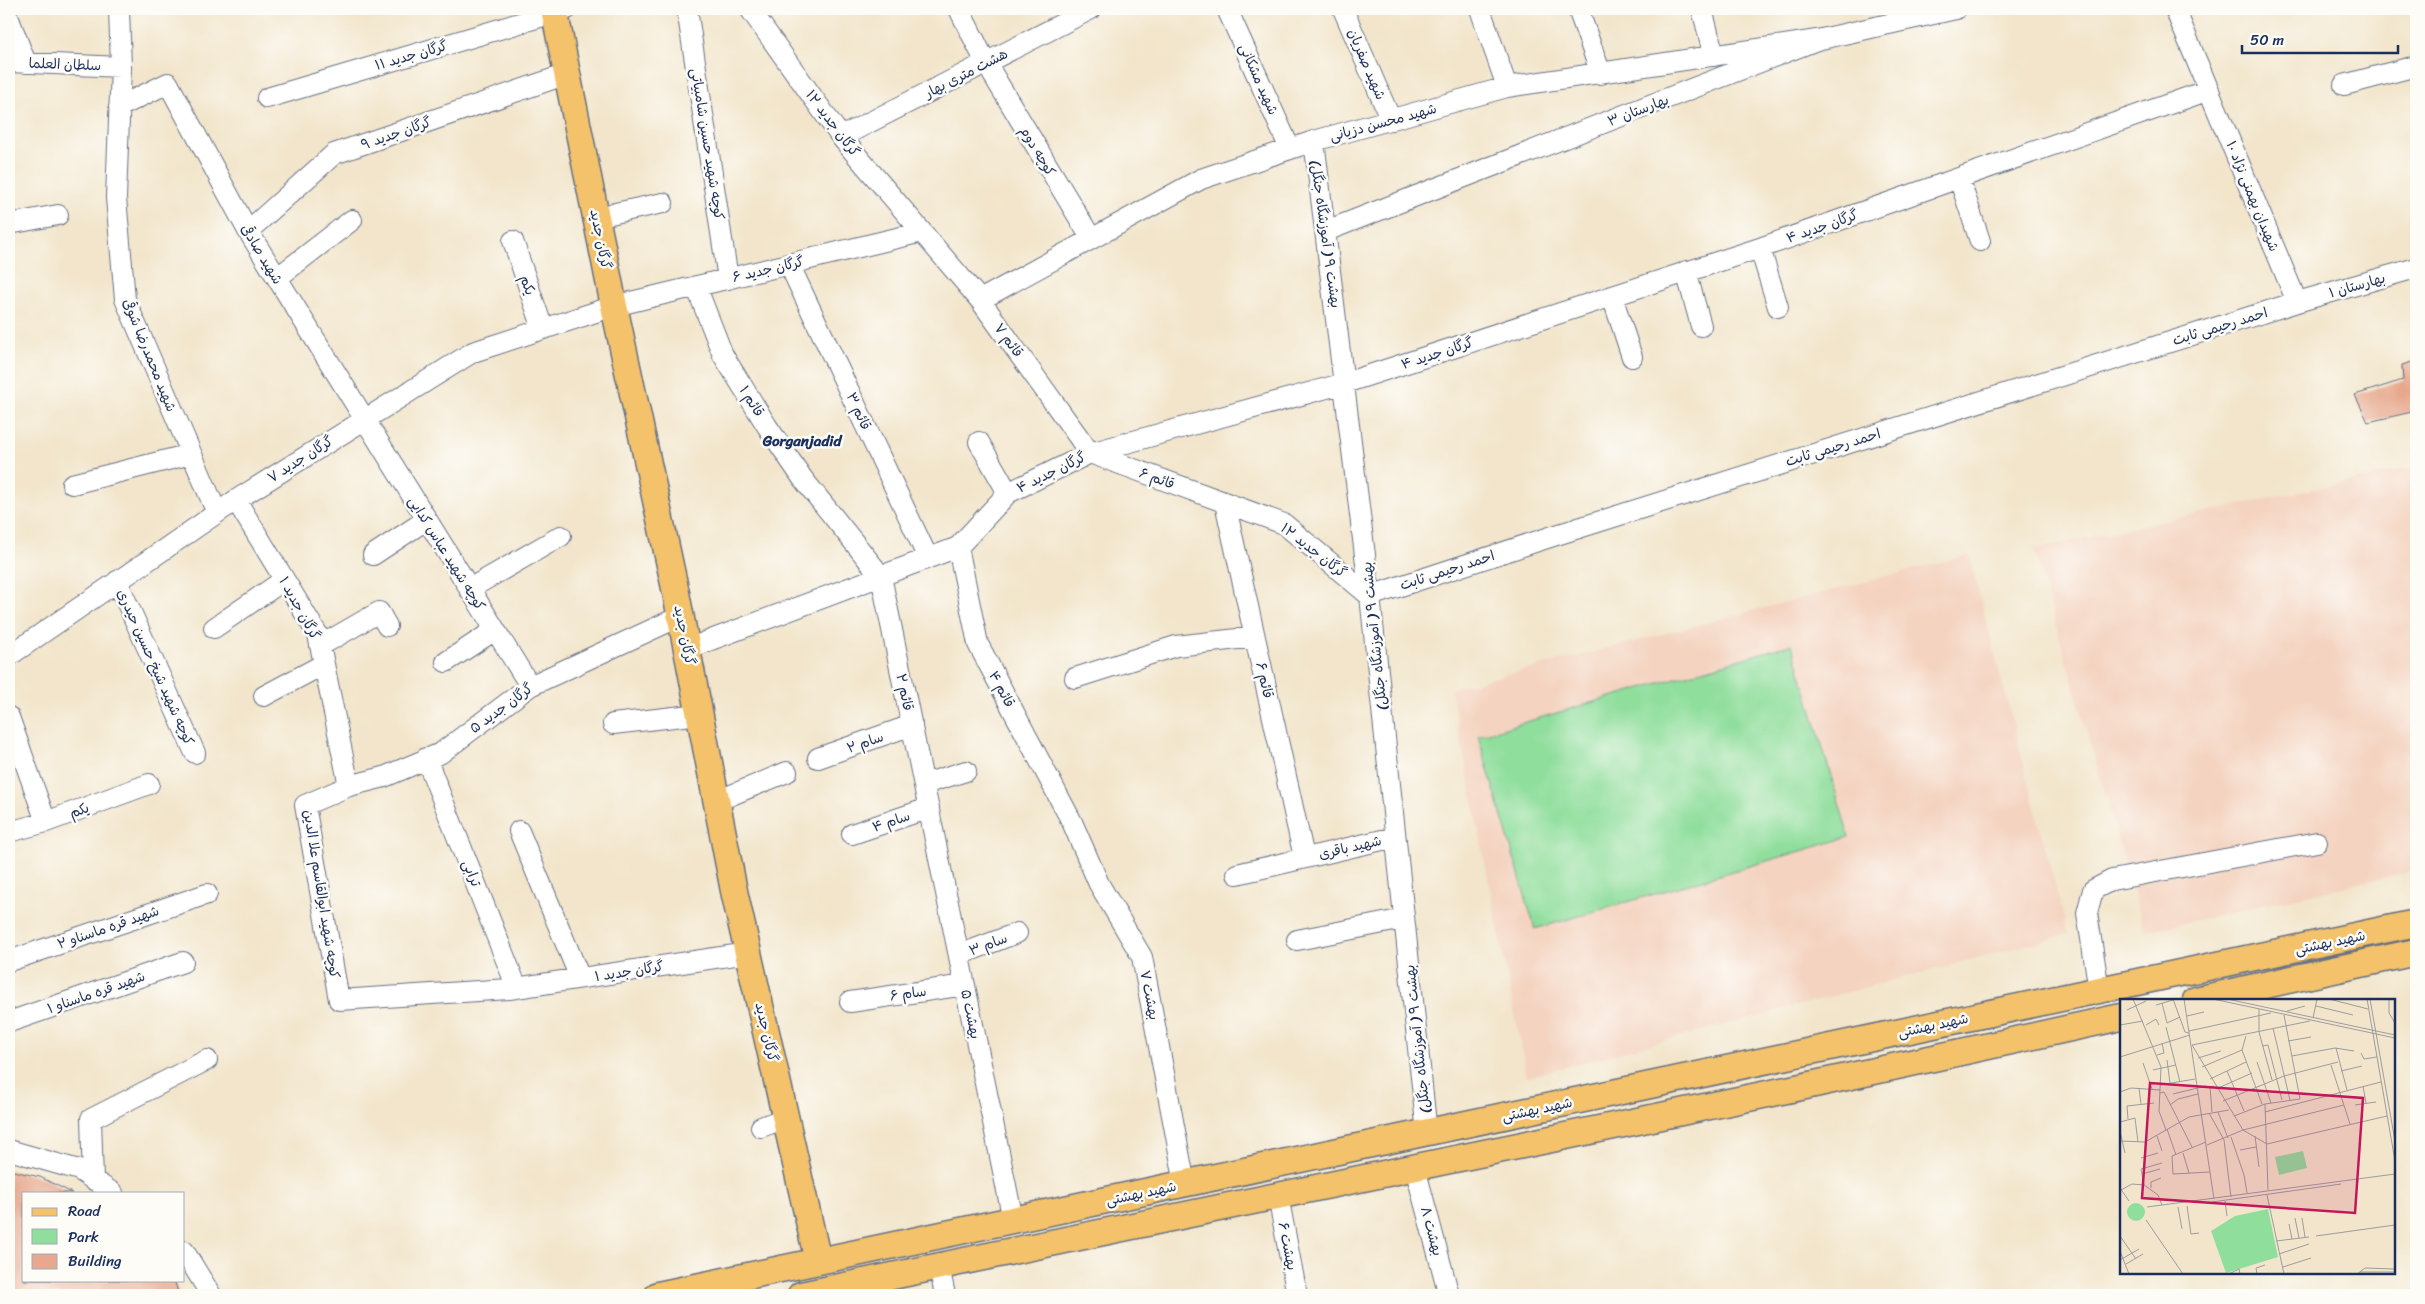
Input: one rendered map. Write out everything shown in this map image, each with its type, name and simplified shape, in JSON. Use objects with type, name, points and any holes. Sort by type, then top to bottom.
[{"type":"main road","name":"گرگان جدید","points":[[559,10],[567,74],[614,306],[681,616],[716,801],[748,953],[818,1261]]},
{"type":"main road","name":"شهید بهشتی","points":[[658,1295],[2416,923]]},
{"type":"main road","name":"شهید بهشتی","points":[[2201,999],[2416,952]]},
{"type":"main road","points":[[801,1295],[1895,1067],[2120,1017]]},
{"type":"main road","points":[[1886,1035],[1895,1067]]},
{"type":"street","name":"کوچه شهید حسین شامبیاتی","points":[[687,9],[728,279]]},
{"type":"street","name":"کوچه دوم","points":[[960,9],[986,63],[1091,238]]},
{"type":"street","name":"هشت متری بهار","points":[[841,137],[1092,9]]},
{"type":"street","name":"شهید مشکانی","points":[[1227,9],[1290,149]]},
{"type":"street","name":"شهید صفریان","points":[[1343,9],[1391,120]]},
{"type":"street","points":[[1480,9],[1507,87]]},
{"type":"street","points":[[1578,9],[1601,74]]},
{"type":"street","points":[[1702,9],[1714,56]]},
{"type":"street","name":"بهارستان ۳","points":[[1326,231],[1817,40],[1956,9]]},
{"type":"street","name":"۱۰ شهیدان بهمنی نژاد","points":[[2175,9],[2297,302]]},
{"type":"street","name":"شهید محمدرضا شوقی","points":[[122,10],[116,198],[125,299],[217,513]]},
{"type":"street","name":"گرگان جدید ۱۱","points":[[267,98],[559,10]]},
{"type":"street","name":"گرگان جدید ۱۲","points":[[755,10],[841,137],[922,232]]},
{"type":"street","points":[[9,19],[17,63]]},
{"type":"street","name":"شهید محسن دزیانی","points":[[980,300],[1200,180],[1314,141],[1507,87],[1817,40]]},
{"type":"street","name":"سلطان العلما","points":[[17,63],[121,67]]},
{"type":"street","points":[[2344,85],[2416,66]]},
{"type":"street","name":"گرگان جدید ۹","points":[[248,232],[334,154],[567,74]]},
{"type":"street","name":"شهید صادقی","points":[[119,107],[168,84],[248,232],[364,420]]},
{"type":"street","name":"گرگان جدید ۴","points":[[687,649],[958,547],[1008,493],[1090,453],[1346,383],[1760,248],[2209,90]]},
{"type":"street","name":"بهشت ۹ ( آموزشگاه جنگل)","points":[[1314,141],[1346,383],[1427,1133]]},
{"type":"street","points":[[1959,178],[1980,241]]},
{"type":"street","points":[[596,217],[663,202]]},
{"type":"street","points":[[9,224],[58,215]]},
{"type":"street","points":[[277,278],[352,220]]},
{"type":"street","name":"گرگان جدید ۶","points":[[614,306],[922,232]]},
{"type":"street","name":"۷ قائم","points":[[922,232],[980,300],[1090,453]]},
{"type":"street","name":"یکم","points":[[513,241],[543,329]]},
{"type":"street","points":[[1760,248],[1778,307]]},
{"type":"street","name":"۳ قائم","points":[[789,264],[928,558]]},
{"type":"street","name":"۱ بهارستان","points":[[2297,302],[2416,268]]},
{"type":"street","points":[[1686,271],[1701,326]]},
{"type":"street","name":"۱ قائم","points":[[696,286],[723,355],[767,426],[803,478],[881,576]]},
{"type":"street","points":[[1612,296],[1632,357]]},
{"type":"street","name":"احمد رحیمی ثابت","points":[[1370,596],[1578,528],[2297,302]]},
{"type":"street","name":"گرگان جدید ۷","points":[[9,656],[236,500],[473,352],[614,306]]},
{"type":"street","name":"کوچه شهید عباس کدایی","points":[[364,420],[530,686]]},
{"type":"street","points":[[979,442],[1008,493]]},
{"type":"street","name":"۶ قائم","points":[[1090,453],[1225,503]]},
{"type":"street","points":[[72,484],[191,454]]},
{"type":"street","name":"گرگان جدید ۱","points":[[236,500],[318,635],[350,786]]},
{"type":"street","name":"گرگان جدید ۱۲","points":[[1225,503],[1284,524],[1370,596]]},
{"type":"street","name":"قائم ۶","points":[[1225,503],[1304,857]]},
{"type":"street","points":[[373,555],[426,520]]},
{"type":"street","points":[[469,589],[561,536]]},
{"type":"street","name":"قائم ۴","points":[[958,547],[978,644],[1072,822]]},
{"type":"street","name":"۲ قائم","points":[[881,576],[929,808]]},
{"type":"street","points":[[214,628],[284,580]]},
{"type":"street","name":"کوچه شهید شیخ حسین حیدری","points":[[117,581],[195,753]]},
{"type":"street","points":[[264,696],[379,612],[387,626]]},
{"type":"street","name":"گرگان جدید ۵","points":[[350,786],[384,777],[441,753],[530,686],[681,616]]},
{"type":"street","points":[[446,662],[495,630]]},
{"type":"street","points":[[1075,678],[1176,646],[1255,637]]},
{"type":"street","points":[[612,724],[700,714]]},
{"type":"street","points":[[9,717],[46,822]]},
{"type":"street","name":"۲ سام","points":[[818,758],[912,726]]},
{"type":"street","name":"ترابی","points":[[426,758],[514,988]]},
{"type":"street","points":[[924,784],[966,771]]},
{"type":"street","points":[[716,801],[787,772]]},
{"type":"street","name":"یکم","points":[[9,832],[46,822],[149,784]]},
{"type":"street","name":"کوچه شهید ابوالقاسم علا الدین","points":[[339,1000],[305,805],[350,786]]},
{"type":"street","name":"۴ سام","points":[[852,834],[929,808]]},
{"type":"street","name":"بهشت ۵","points":[[929,808],[1014,1220]]},
{"type":"street","name":"بهشت ۷","points":[[1072,822],[1099,884],[1142,957],[1185,1184]]},
{"type":"street","points":[[519,831],[580,978]]},
{"type":"street","name":"شهید باقری","points":[[1236,874],[1395,837]]},
{"type":"street","points":[[2099,990],[2087,913],[2093,890],[2112,880],[2317,842]]},
{"type":"street","name":"۲ شهید قره ماسناو","points":[[9,961],[207,894]]},
{"type":"street","points":[[1297,940],[1404,919]]},
{"type":"street","name":"۳ سام","points":[[959,955],[1017,933]]},
{"type":"street","name":"گرگان جدید ۱","points":[[339,1000],[514,988],[748,953]]},
{"type":"street","name":"۱ شهید قره ماسناو","points":[[9,1022],[183,962]]},
{"type":"street","name":"۶ سام","points":[[850,1002],[965,985]]},
{"type":"street","points":[[93,1180],[91,1119],[207,1060]]},
{"type":"street","points":[[761,1127],[786,1118]]},
{"type":"street","points":[[9,1148],[79,1170],[111,1192]]},
{"type":"street","name":"۸ بهشت","points":[[1415,1168],[1449,1295]]},
{"type":"street","name":"۶ بهشت","points":[[1278,1196],[1297,1295]]},
{"type":"street","points":[[185,1253],[211,1295]]},
{"type":"street","points":[[940,1266],[945,1295]]},
{"type":"shaded area","points":[[2416,467],[2416,870],[2145,932],[2034,549]]},
{"type":"shaded area","points":[[1969,555],[2068,934],[1527,1077],[1451,689]]},
{"type":"green space","points":[[1792,644],[1849,837],[1535,929],[1478,736]]},
{"type":"building","points":[[2416,361],[2416,411],[2368,422],[2355,395],[2403,380],[2402,365]]},
{"type":"building","points":[[9,1170],[40,1177],[70,1192],[22,1192],[22,1282],[175,1282],[179,1295],[9,1294]]},
{"type":"district","name":"Gorganjadid","points":[[802,441]]}]
